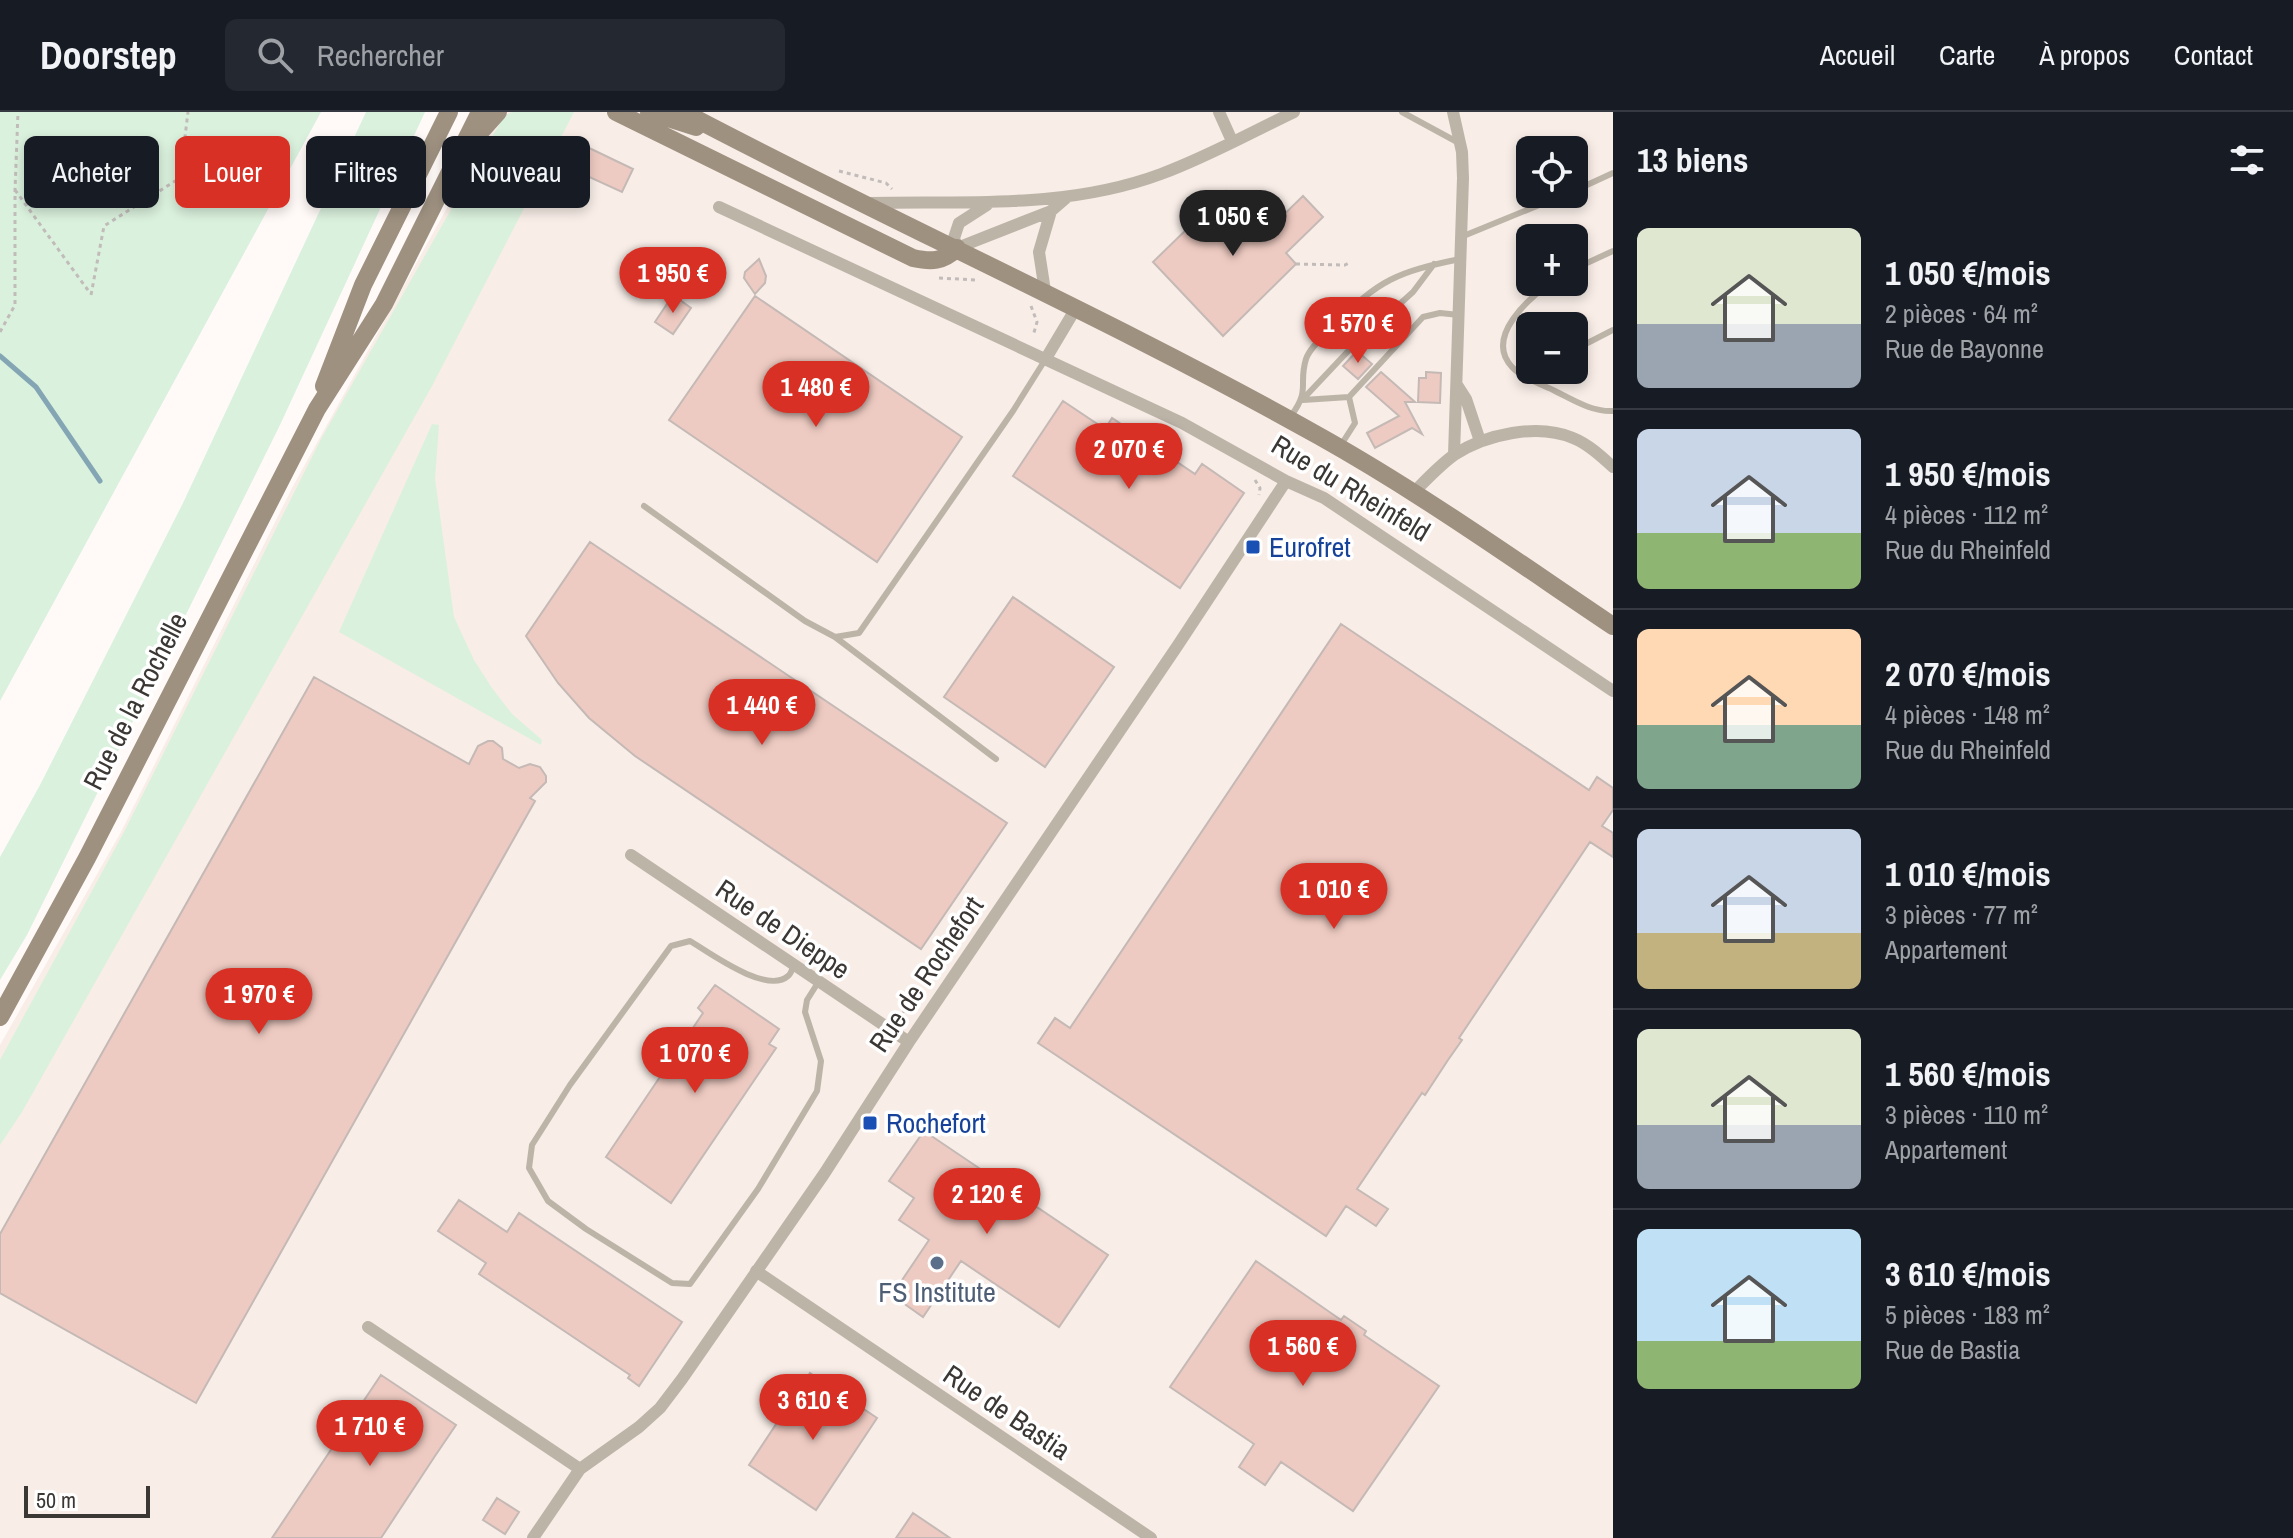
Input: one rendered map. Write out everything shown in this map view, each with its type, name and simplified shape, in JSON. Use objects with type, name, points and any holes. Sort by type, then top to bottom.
[{"type":"street","name":"Rue de la Rochelle","points":[[317,409],[334,356],[363,285],[449,112]]},
{"type":"street","name":"Rue de la Rochelle","points":[[468,136],[480,112]]},
{"type":"street","points":[[475,136],[498,112]]},
{"type":"street","points":[[616,112],[913,258],[941,260],[957,248],[1051,211],[1067,197]]},
{"type":"street","name":"Rue du Rheinfeld","points":[[649,112],[730,137]]},
{"type":"street","name":"Rue du Rheinfeld","points":[[683,112],[1045,291],[1340,448],[1613,626]]},
{"type":"street","points":[[1219,112],[1232,141]]},
{"type":"street","points":[[866,203],[989,203],[1067,197],[1159,175],[1294,112]]},
{"type":"street","points":[[1453,112],[1463,178],[1454,455]]},
{"type":"street","name":"Rue de la Rochelle","points":[[0,1017],[87,858],[317,409],[384,304],[442,189]]},
{"type":"street","points":[[957,248],[954,238],[959,223],[989,203]]},
{"type":"street","name":"Rue du Rheinfeld","points":[[719,207],[1182,423],[1286,481],[1324,498],[1613,691]]},
{"type":"street","points":[[1045,291],[1039,252],[1051,211]]},
{"type":"street","points":[[1045,360],[1076,308]]},
{"type":"street","points":[[1457,385],[1470,407],[1480,441]]},
{"type":"street","points":[[1413,493],[1454,455],[1480,441],[1534,431],[1552,431],[1574,438],[1613,467]]},
{"type":"street","name":"Rue de Rochefort","points":[[533,1538],[580,1469],[660,1408],[824,1174],[909,1042],[1286,481]]},
{"type":"street","name":"Rue de Dieppe","points":[[631,855],[909,1042]]},
{"type":"street","name":"Rue de Bastia","points":[[756,1271],[1151,1538]]},
{"type":"street","points":[[368,1327],[580,1469]]},
{"type":"lane","points":[[1402,112],[1460,144]]},
{"type":"lane","points":[[1588,185],[1613,173]]},
{"type":"lane","points":[[1461,237],[1532,208]]},
{"type":"lane","points":[[1588,263],[1613,251]]},
{"type":"lane","points":[[1303,400],[1306,358],[1358,301],[1385,280],[1410,269],[1460,259]]},
{"type":"lane","points":[[1289,420],[1303,400],[1351,348],[1413,292],[1434,264]]},
{"type":"lane","points":[[1519,312],[1533,296]]},
{"type":"lane","points":[[1303,400],[1349,397],[1423,317],[1440,313],[1459,315]]},
{"type":"lane","points":[[1516,315],[1506,331],[1503,349],[1509,365],[1516,371]]},
{"type":"lane","points":[[1588,343],[1613,330]]},
{"type":"lane","points":[[835,637],[859,633],[1045,360]]},
{"type":"lane","points":[[1541,384],[1582,404],[1604,412],[1613,411]]},
{"type":"lane","points":[[1340,448],[1355,423],[1349,397]]},
{"type":"lane","points":[[644,506],[805,621],[835,637],[996,759]]},
{"type":"lane","points":[[794,965],[787,977],[773,982],[747,975],[690,941],[671,946],[570,1085],[532,1145],[529,1168],[548,1201],[672,1283],[690,1284],[758,1189],[817,1091],[821,1061],[805,1012],[807,1000],[819,981]]},
{"type":"path","points":[[0,332],[15,305],[18,112]]},
{"type":"path","points":[[15,190],[91,295],[104,226],[180,178],[188,112]]},
{"type":"path","points":[[1296,264],[1349,263]]},
{"type":"path","points":[[1254,479],[1260,488],[1258,500]]},
{"type":"path","points":[[887,1026],[898,1012],[916,1005]]},
{"type":"shaded area","points":[[500,112],[1613,112],[1613,1538],[0,1538],[0,1045],[121,832],[292,488],[447,208],[590,208],[590,136],[487,136]]},
{"type":"green space","points":[[0,112],[321,112],[290,169],[290,136],[175,136],[175,208],[269,208],[0,701]]},
{"type":"green space","points":[[366,112],[425,112],[414,136],[355,136]]},
{"type":"green space","points":[[512,112],[574,112],[562,136],[493,136],[504,116]]},
{"type":"green space","points":[[321,208],[381,208],[280,425],[27,935],[0,980],[0,857],[40,785],[183,503]]},
{"type":"green space","points":[[452,208],[524,208],[432,386],[22,1112],[0,1145],[0,1060],[124,832],[321,439]]},
{"type":"green space","points":[[432,424],[439,425],[435,479],[454,617],[474,660],[492,688],[512,714],[542,740],[541,745],[339,632]]},
{"type":"building","points":[[590,148],[633,169],[622,192],[590,177]]},
{"type":"building","points":[[1226,191],[1266,232],[1303,196],[1323,217],[1286,253],[1296,264],[1223,336],[1153,262]]},
{"type":"building","points":[[759,259],[766,276],[765,283],[755,294],[744,278],[745,272]]},
{"type":"building","points":[[673,295],[691,308],[673,334],[655,322]]},
{"type":"building","points":[[755,296],[962,437],[877,562],[669,420]]},
{"type":"building","points":[[1357,351],[1372,364],[1358,379],[1343,366]]},
{"type":"building","points":[[1381,372],[1415,402],[1405,402],[1422,434],[1412,428],[1375,448],[1367,433],[1399,416],[1366,387]]},
{"type":"building","points":[[1426,372],[1441,373],[1440,403],[1418,402],[1419,378],[1426,378]]},
{"type":"building","points":[[1063,401],[1105,429],[1112,418],[1195,474],[1202,464],[1244,493],[1180,588],[1013,476]]},
{"type":"building","points":[[590,542],[1007,823],[921,949],[635,756],[589,718],[558,683],[526,636]]},
{"type":"building","points":[[1013,597],[1114,667],[1045,767],[944,697]]},
{"type":"building","points":[[1341,624],[1589,790],[1597,777],[1613,788],[1613,810],[1602,826],[1613,833],[1613,857],[1590,842],[1459,1038],[1462,1040],[1357,1189],[1388,1209],[1376,1226],[1346,1206],[1326,1236],[1038,1043],[1055,1018],[1070,1028]]},
{"type":"building","points":[[314,677],[469,764],[478,746],[493,741],[502,748],[503,759],[519,768],[530,764],[540,767],[546,782],[530,798],[535,801],[196,1403],[0,1293],[0,1234]]},
{"type":"building","points":[[715,985],[779,1029],[769,1044],[776,1048],[671,1203],[606,1157],[703,1013],[698,1008]]},
{"type":"building","points":[[924,1131],[1108,1255],[1059,1327],[961,1261],[923,1317],[892,1295],[929,1240],[899,1220],[914,1198],[889,1181]]},
{"type":"building","points":[[459,1200],[507,1232],[519,1213],[682,1322],[639,1386],[628,1378],[630,1375],[479,1274],[486,1263],[438,1231]]},
{"type":"building","points":[[1256,1261],[1341,1320],[1344,1316],[1366,1331],[1364,1335],[1439,1386],[1353,1511],[1281,1462],[1265,1485],[1239,1467],[1254,1444],[1170,1387]]},
{"type":"building","points":[[810,1373],[877,1418],[816,1510],[749,1465]]},
{"type":"building","points":[[381,1375],[456,1425],[381,1538],[272,1538]]},
{"type":"building","points":[[497,1498],[519,1512],[505,1534],[483,1520]]},
{"type":"building","points":[[913,1513],[950,1538],[896,1538]]},
{"type":"waterway","points":[[0,356],[36,387],[100,481]]},
{"type":"place","name":"Eurofret","points":[[1253,547]]},
{"type":"place","name":"Rochefort","points":[[870,1123]]},
{"type":"place","name":"FS Institute","points":[[937,1263]]}]
